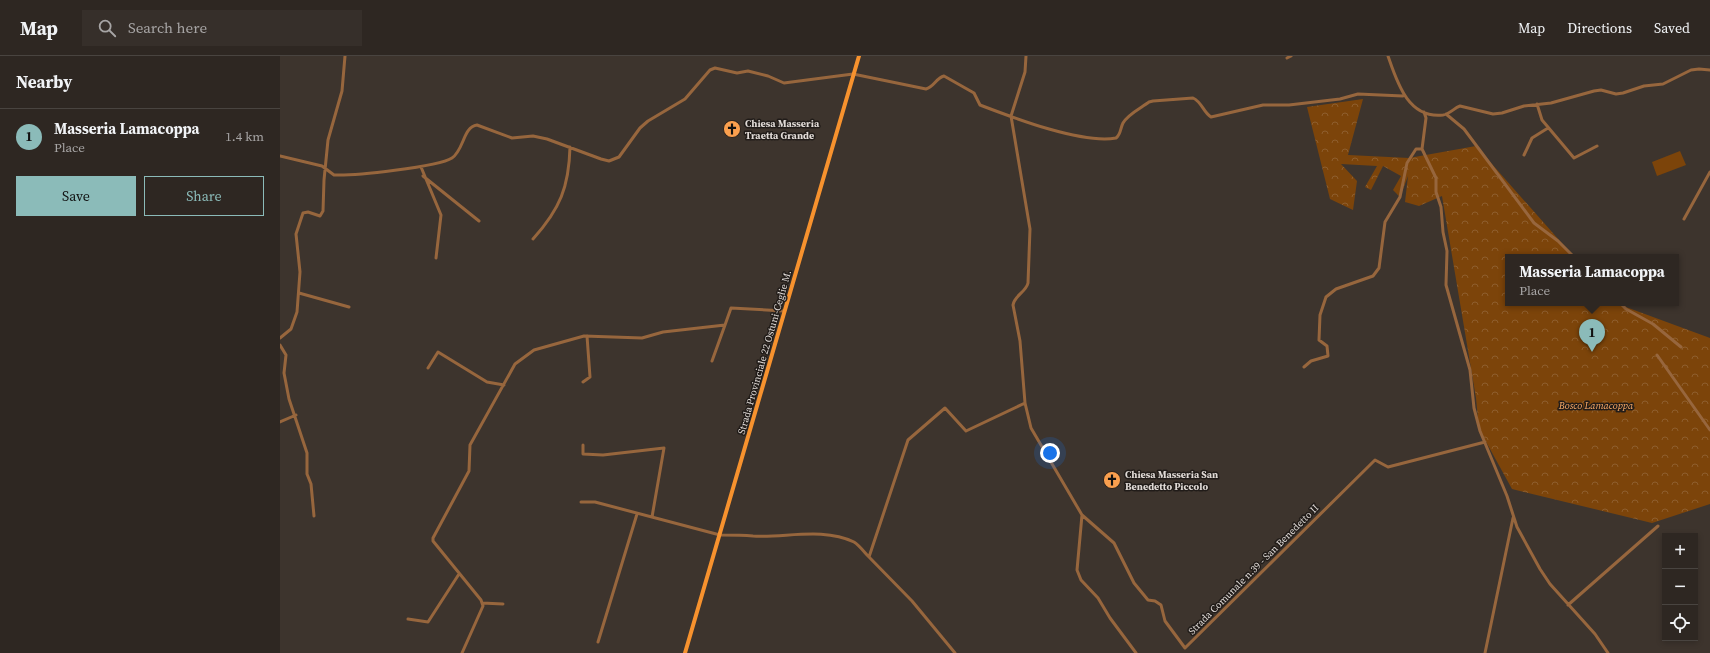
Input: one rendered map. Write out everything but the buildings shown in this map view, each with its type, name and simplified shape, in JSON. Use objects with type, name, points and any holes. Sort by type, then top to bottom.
[{"type":"main road","name":"Strada Provinciale 22 Ostuni-Ceglie M.","points":[[685,653],[859,56]]},
{"type":"street","points":[[280,338],[291,329],[294,322],[299,293],[300,263],[296,234],[304,212],[322,215],[325,167],[330,132],[342,91],[345,56]]},
{"type":"street","points":[[1026,56],[1025,72],[1011,116],[1030,229],[1028,283],[1025,289],[1014,301],[1013,305],[1020,341],[1025,403],[1031,428],[1082,515],[1077,570],[1081,580],[1098,598],[1110,618],[1136,653]]},
{"type":"street","points":[[1287,58],[1291,56]]},
{"type":"street","points":[[1388,56],[1403,96],[1424,112],[1432,115],[1446,114],[1460,106],[1492,114],[1537,104],[1552,103],[1594,91],[1602,90],[1616,94],[1623,93],[1644,86],[1663,84],[1691,70],[1710,70]]},
{"type":"street","points":[[280,156],[308,161],[325,167],[334,175],[421,168],[452,158],[458,153],[470,129],[477,125],[512,138],[533,136],[570,147],[601,159],[615,160],[619,157],[640,128],[685,99],[710,70],[715,68],[737,73],[748,71],[768,76],[784,83],[854,74],[926,89],[931,87],[944,76],[974,93],[980,105],[1046,128],[1089,138],[1113,139],[1120,135],[1122,124],[1127,118],[1149,102],[1153,101],[1193,98],[1199,101],[1208,115],[1211,116],[1263,105],[1289,105],[1340,99],[1358,94],[1403,96]]},
{"type":"street","points":[[1537,104],[1538,113],[1548,128],[1574,158],[1596,146]]},
{"type":"street","points":[[1424,112],[1426,118],[1422,149],[1436,178],[1436,192],[1441,207],[1443,232],[1447,251],[1446,285],[1470,370],[1476,419],[1507,496],[1517,527],[1540,569],[1568,605],[1595,634],[1608,653]]},
{"type":"street","points":[[1446,114],[1464,129],[1534,223],[1558,241],[1571,254]]},
{"type":"street","points":[[1524,155],[1532,138],[1548,128]]},
{"type":"street","points":[[533,239],[552,217],[560,201],[568,177],[570,147]]},
{"type":"street","points":[[1304,367],[1311,361],[1328,356],[1327,346],[1319,340],[1320,315],[1326,297],[1336,289],[1373,276],[1379,268],[1385,222],[1400,197],[1409,158],[1416,148],[1422,149]]},
{"type":"street","points":[[421,168],[441,215],[436,258]]},
{"type":"street","points":[[1684,220],[1710,172]]},
{"type":"street","points":[[424,176],[478,221]]},
{"type":"street","points":[[299,293],[349,307]]},
{"type":"street","points":[[1623,306],[1668,335],[1681,347]]},
{"type":"street","points":[[712,361],[731,308],[784,311]]},
{"type":"street","points":[[462,653],[483,606],[433,541],[433,538],[469,471],[470,445],[516,364],[534,350],[587,336],[642,338],[663,332],[725,325]]},
{"type":"street","points":[[583,382],[590,377],[587,336]]},
{"type":"street","points":[[280,345],[286,355],[284,373],[289,399],[296,415],[307,452],[307,474],[311,484],[314,516]]},
{"type":"street","points":[[428,368],[438,352],[487,382],[504,385]]},
{"type":"street","points":[[1657,355],[1710,430]]},
{"type":"street","points":[[869,557],[908,440],[945,408],[966,431],[1025,403]]},
{"type":"street","points":[[280,422],[296,415]]},
{"type":"street","name":"Strada Comunale n.39 - San Benedetto II","points":[[1082,515],[1114,543],[1134,582],[1148,600],[1155,600],[1161,605],[1165,621],[1185,648],[1374,460],[1388,467],[1484,442]]},
{"type":"street","points":[[583,445],[583,454],[603,455],[664,448],[652,517]]},
{"type":"street","points":[[581,502],[594,502],[720,535],[733,534],[754,536],[788,534],[830,536],[854,542],[912,601],[955,653]]},
{"type":"street","points":[[598,642],[637,514]]},
{"type":"street","points":[[1485,653],[1514,516]]},
{"type":"street","points":[[1512,528],[1513,526],[1517,527]]},
{"type":"street","points":[[1568,605],[1658,526]]},
{"type":"street","points":[[408,619],[428,622],[459,574]]},
{"type":"street","points":[[482,603],[503,604]]},
{"type":"green space","name":"Bosco Lamacoppa","points":[[1363,99],[1348,155],[1409,158],[1476,146],[1571,254],[1505,254],[1505,306],[1623,306],[1710,338],[1710,504],[1652,523],[1512,489],[1479,429],[1476,398],[1442,196],[1419,206],[1405,202],[1408,176],[1400,197],[1393,190],[1401,176],[1383,166],[1371,190],[1365,187],[1377,166],[1341,164],[1357,181],[1353,210],[1330,199],[1307,107]]},
{"type":"green space","points":[[1680,151],[1686,165],[1657,176],[1652,162]]},
{"type":"place","name":"Chiesa Masseria Traetta Grande","points":[[732,129]]},
{"type":"place","name":"Masseria Lamacoppa","points":[[1592,352]]},
{"type":"place","name":"Chiesa Masseria San Benedetto Piccolo","points":[[1112,480]]}]
